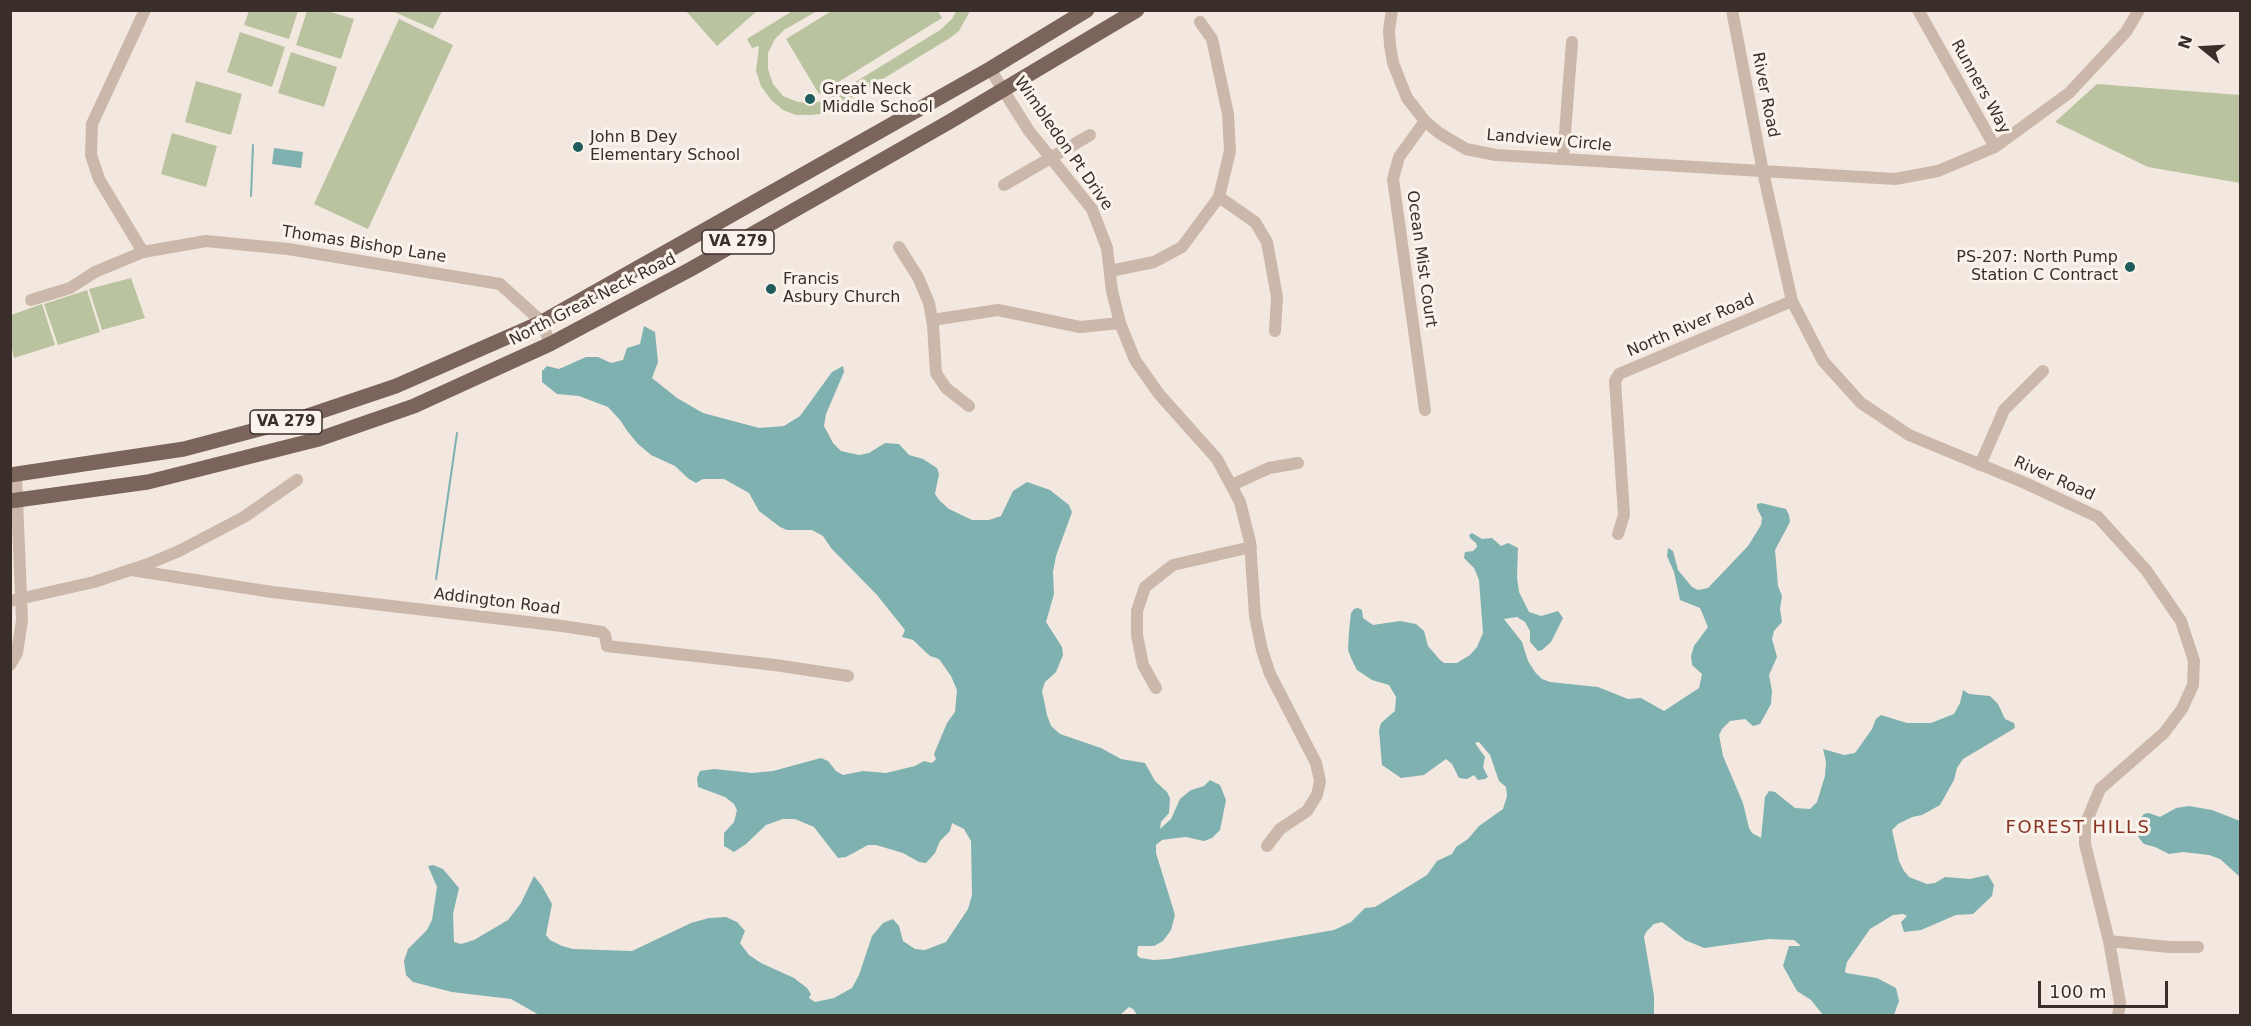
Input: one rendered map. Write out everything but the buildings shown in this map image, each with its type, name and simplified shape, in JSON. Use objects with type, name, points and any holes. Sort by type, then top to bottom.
[{"type":"main road","name":"North Great Neck Road","points":[[13,475],[184,449],[301,418],[396,386],[542,322],[990,69],[1087,10]]},
{"type":"main road","name":"North Great Neck Road","points":[[14,500],[148,482],[319,440],[414,406],[550,344],[691,269],[1004,91],[1137,10]]},
{"type":"street","points":[[143,252],[99,179],[91,154],[92,124],[145,10]]},
{"type":"street","name":"Landview Circle","points":[[1392,10],[1389,30],[1393,63],[1407,98],[1425,121],[1453,142],[1481,153],[1763,172],[1895,178],[1938,171],[1995,147],[2069,93],[2126,32],[2139,10]]},
{"type":"street","name":"River Road","points":[[1732,10],[1763,172],[1792,302],[1823,361],[1861,403],[1908,435],[2025,483],[2098,517],[2146,570],[2181,621],[2194,661],[2193,685],[2182,709],[2164,733],[2100,789],[2085,825],[2085,844],[2109,941],[2120,1003],[2118,1016]]},
{"type":"street","name":"Runners Way","points":[[1918,10],[1995,147]]},
{"type":"street","points":[[1110,271],[1154,262],[1182,247],[1219,197],[1230,151],[1228,114],[1212,39],[1200,22]]},
{"type":"street","points":[[1563,159],[1572,42]]},
{"type":"street","name":"Wimbledon Pt Drive","points":[[990,69],[1029,131],[1092,209],[1104,238],[1112,291],[1120,323],[1135,360],[1168,404],[1203,442],[1232,485],[1247,524],[1251,548],[1255,616],[1262,650],[1277,689],[1316,763],[1320,781],[1317,795],[1306,811],[1280,829],[1267,846]]},
{"type":"street","name":"Ocean Mist Court","points":[[1425,121],[1399,157],[1393,179],[1425,410]]},
{"type":"street","points":[[1004,185],[1090,135]]},
{"type":"street","points":[[1219,197],[1255,222],[1267,242],[1277,297],[1275,331]]},
{"type":"street","name":"Thomas Bishop Lane","points":[[31,300],[70,288],[95,272],[143,252],[206,241],[288,249],[500,284],[542,322],[550,344]]},
{"type":"street","points":[[899,247],[922,286],[932,320],[936,374],[946,388],[969,406]]},
{"type":"street","name":"North River Road","points":[[1618,534],[1624,515],[1615,381],[1619,374],[1792,302]]},
{"type":"street","points":[[932,320],[998,310],[1080,327],[1120,323]]},
{"type":"street","points":[[1980,465],[2004,410],[2043,371]]},
{"type":"street","points":[[1232,485],[1269,468],[1298,463]]},
{"type":"street","name":"North Great Neck Road","points":[[10,665],[17,653],[21,637],[15,601],[19,561],[13,475]]},
{"type":"street","points":[[15,601],[94,582],[178,551],[222,530],[262,506],[297,480]]},
{"type":"street","points":[[1156,688],[1143,665],[1137,635],[1137,610],[1144,588],[1173,565],[1251,548]]},
{"type":"street","points":[[10,585],[19,561]]},
{"type":"street","name":"Addington Road","points":[[131,570],[272,592],[562,626],[602,632],[607,646],[775,665],[848,676]]},
{"type":"street","points":[[2109,941],[2169,947],[2198,947]]},
{"type":"green space","points":[[249,10],[298,11],[289,39],[244,25]]},
{"type":"green space","points":[[794,10],[817,11],[784,30],[775,39],[768,53],[768,69],[773,84],[783,96],[798,102],[813,103],[826,100],[940,30],[952,19],[956,11],[970,11],[959,31],[950,38],[827,113],[796,115],[783,110],[771,100],[761,86],[756,71],[759,46],[752,48],[747,39]]},
{"type":"green space","points":[[833,10],[938,11],[942,18],[819,94],[786,39]]},
{"type":"green space","points":[[307,11],[327,11],[354,19],[341,59],[296,45]]},
{"type":"green space","points":[[392,11],[442,11],[433,29]]},
{"type":"green space","points":[[686,11],[757,11],[717,46]]},
{"type":"green space","points":[[399,19],[453,45],[368,229],[314,204]]},
{"type":"green space","points":[[240,32],[285,47],[272,87],[227,72]]},
{"type":"green space","points":[[291,52],[337,67],[324,107],[278,93]]},
{"type":"green space","points":[[196,81],[242,94],[231,135],[185,122]]},
{"type":"green space","points":[[2097,84],[2240,95],[2240,183],[2148,167],[2055,122]]},
{"type":"green space","points":[[172,133],[217,146],[206,187],[161,174]]},
{"type":"green space","points":[[131,278],[145,318],[102,330],[89,289]]},
{"type":"green space","points":[[87,290],[100,332],[58,345],[44,304]]},
{"type":"green space","points":[[42,304],[55,345],[14,358],[11,345],[11,315]]},
{"type":"water","points":[[274,148],[303,152],[301,168],[272,164]]},
{"type":"water","points":[[644,326],[655,332],[658,362],[652,378],[677,398],[703,413],[759,428],[784,426],[800,416],[832,372],[843,366],[844,372],[826,414],[824,426],[833,443],[841,451],[859,455],[869,453],[885,443],[899,444],[909,455],[923,459],[937,468],[939,474],[935,494],[939,500],[949,509],[972,520],[989,520],[1001,516],[1013,491],[1027,482],[1050,490],[1069,505],[1072,512],[1056,556],[1053,572],[1054,594],[1046,622],[1062,647],[1063,655],[1056,672],[1045,682],[1042,691],[1051,726],[1060,734],[1101,748],[1121,759],[1145,763],[1155,781],[1170,798],[1169,813],[1161,822],[1160,829],[1171,819],[1180,799],[1191,790],[1204,786],[1210,780],[1220,785],[1226,800],[1220,830],[1212,838],[1204,841],[1186,837],[1169,839],[1162,840],[1156,845],[1156,853],[1175,915],[1171,930],[1163,941],[1154,946],[1138,946],[1137,955],[1140,958],[1169,959],[1334,930],[1351,922],[1365,908],[1375,907],[1427,875],[1437,861],[1452,854],[1456,847],[1468,839],[1479,826],[1503,809],[1507,796],[1506,787],[1499,781],[1490,755],[1479,742],[1475,743],[1485,757],[1483,767],[1488,777],[1485,779],[1478,780],[1474,775],[1467,779],[1459,778],[1452,764],[1446,759],[1424,775],[1401,778],[1382,765],[1379,730],[1381,723],[1395,711],[1396,697],[1389,685],[1372,680],[1357,670],[1351,658],[1348,650],[1349,631],[1351,613],[1354,609],[1362,610],[1363,618],[1373,625],[1400,621],[1416,624],[1424,631],[1428,646],[1440,660],[1444,663],[1457,663],[1470,655],[1477,647],[1483,633],[1479,580],[1474,568],[1464,558],[1465,552],[1473,551],[1477,547],[1469,535],[1472,533],[1482,539],[1492,538],[1501,546],[1508,543],[1518,548],[1519,592],[1529,612],[1541,616],[1558,611],[1563,618],[1551,642],[1538,651],[1530,642],[1530,631],[1525,622],[1517,617],[1504,619],[1522,642],[1528,661],[1535,672],[1542,679],[1550,682],[1598,687],[1628,699],[1641,698],[1664,711],[1699,688],[1702,674],[1692,665],[1691,656],[1694,646],[1708,627],[1700,608],[1680,600],[1674,572],[1667,556],[1668,548],[1673,551],[1678,570],[1692,587],[1698,590],[1708,588],[1748,546],[1761,525],[1762,518],[1757,504],[1761,503],[1786,509],[1790,522],[1775,550],[1778,586],[1782,596],[1780,609],[1782,622],[1774,631],[1772,639],[1777,657],[1769,675],[1772,691],[1771,704],[1760,724],[1753,726],[1745,719],[1730,721],[1719,735],[1723,756],[1743,803],[1749,828],[1752,833],[1761,838],[1765,797],[1769,791],[1775,792],[1795,808],[1810,809],[1817,802],[1825,776],[1826,762],[1823,749],[1844,755],[1855,753],[1872,729],[1876,719],[1881,715],[1907,723],[1931,723],[1954,714],[1963,690],[1969,694],[1990,696],[1998,704],[2005,719],[2014,723],[2015,728],[1963,759],[1940,805],[1898,824],[1892,830],[1899,861],[1909,877],[1927,884],[1935,883],[1945,877],[1970,879],[1988,875],[1994,885],[1992,896],[1973,914],[1956,915],[1921,930],[1904,932],[1901,922],[1907,916],[1903,914],[1893,915],[1870,929],[1847,962],[1845,971],[1877,978],[1896,988],[1899,1001],[1894,1015],[1823,1015],[1811,1000],[1797,991],[1783,966],[1789,946],[1801,946],[1794,940],[1769,939],[1704,948],[1685,940],[1662,922],[1654,924],[1644,937],[1654,996],[1654,1016],[1138,1016],[1129,1007],[1119,1016],[541,1016],[511,999],[452,992],[413,982],[406,975],[404,961],[408,949],[427,930],[432,920],[437,887],[428,866],[433,865],[443,869],[459,888],[453,914],[454,942],[461,944],[474,940],[508,920],[521,903],[534,876],[552,904],[546,935],[550,940],[562,946],[573,949],[632,951],[691,923],[709,918],[726,917],[737,922],[745,931],[740,943],[749,955],[794,978],[807,988],[811,994],[809,998],[815,1002],[834,998],[852,988],[859,975],[872,936],[883,923],[893,919],[899,926],[903,941],[915,949],[925,950],[946,942],[968,909],[972,895],[971,841],[964,829],[952,823],[950,831],[940,841],[935,853],[926,863],[876,845],[868,845],[846,857],[838,858],[814,827],[795,819],[783,819],[766,825],[734,852],[724,846],[724,833],[734,822],[737,810],[734,804],[725,797],[698,787],[697,778],[700,771],[714,769],[752,773],[773,771],[821,758],[828,761],[836,771],[843,775],[863,771],[886,773],[915,766],[924,761],[932,763],[936,759],[934,754],[947,723],[955,712],[957,690],[951,676],[939,659],[930,656],[913,640],[902,637],[905,630],[877,595],[831,548],[823,536],[812,530],[787,530],[780,527],[759,511],[749,493],[724,479],[703,479],[696,483],[675,466],[651,455],[638,444],[608,407],[579,396],[557,394],[542,382],[542,371],[547,366],[559,369],[586,357],[598,357],[611,363],[623,360],[627,348],[640,344]]},
{"type":"water","points":[[2189,806],[2212,810],[2240,821],[2240,877],[2220,859],[2209,855],[2183,852],[2169,854],[2144,844],[2139,838],[2137,832],[2140,819],[2144,814],[2149,813],[2160,817],[2176,808]]},
{"type":"waterway","points":[[251,196],[253,145]]},
{"type":"waterway","points":[[436,579],[457,433]]},
{"type":"place","name":"Great Neck Middle School","points":[[810,99]]},
{"type":"place","name":"John B Dey Elementary School","points":[[578,147]]},
{"type":"place","name":"PS-207: North Pump Station C Contract","points":[[2130,267]]},
{"type":"place","name":"Francis Asbury Church","points":[[771,289]]},
{"type":"district","name":"FOREST HILLS","points":[[2078,828]]}]
